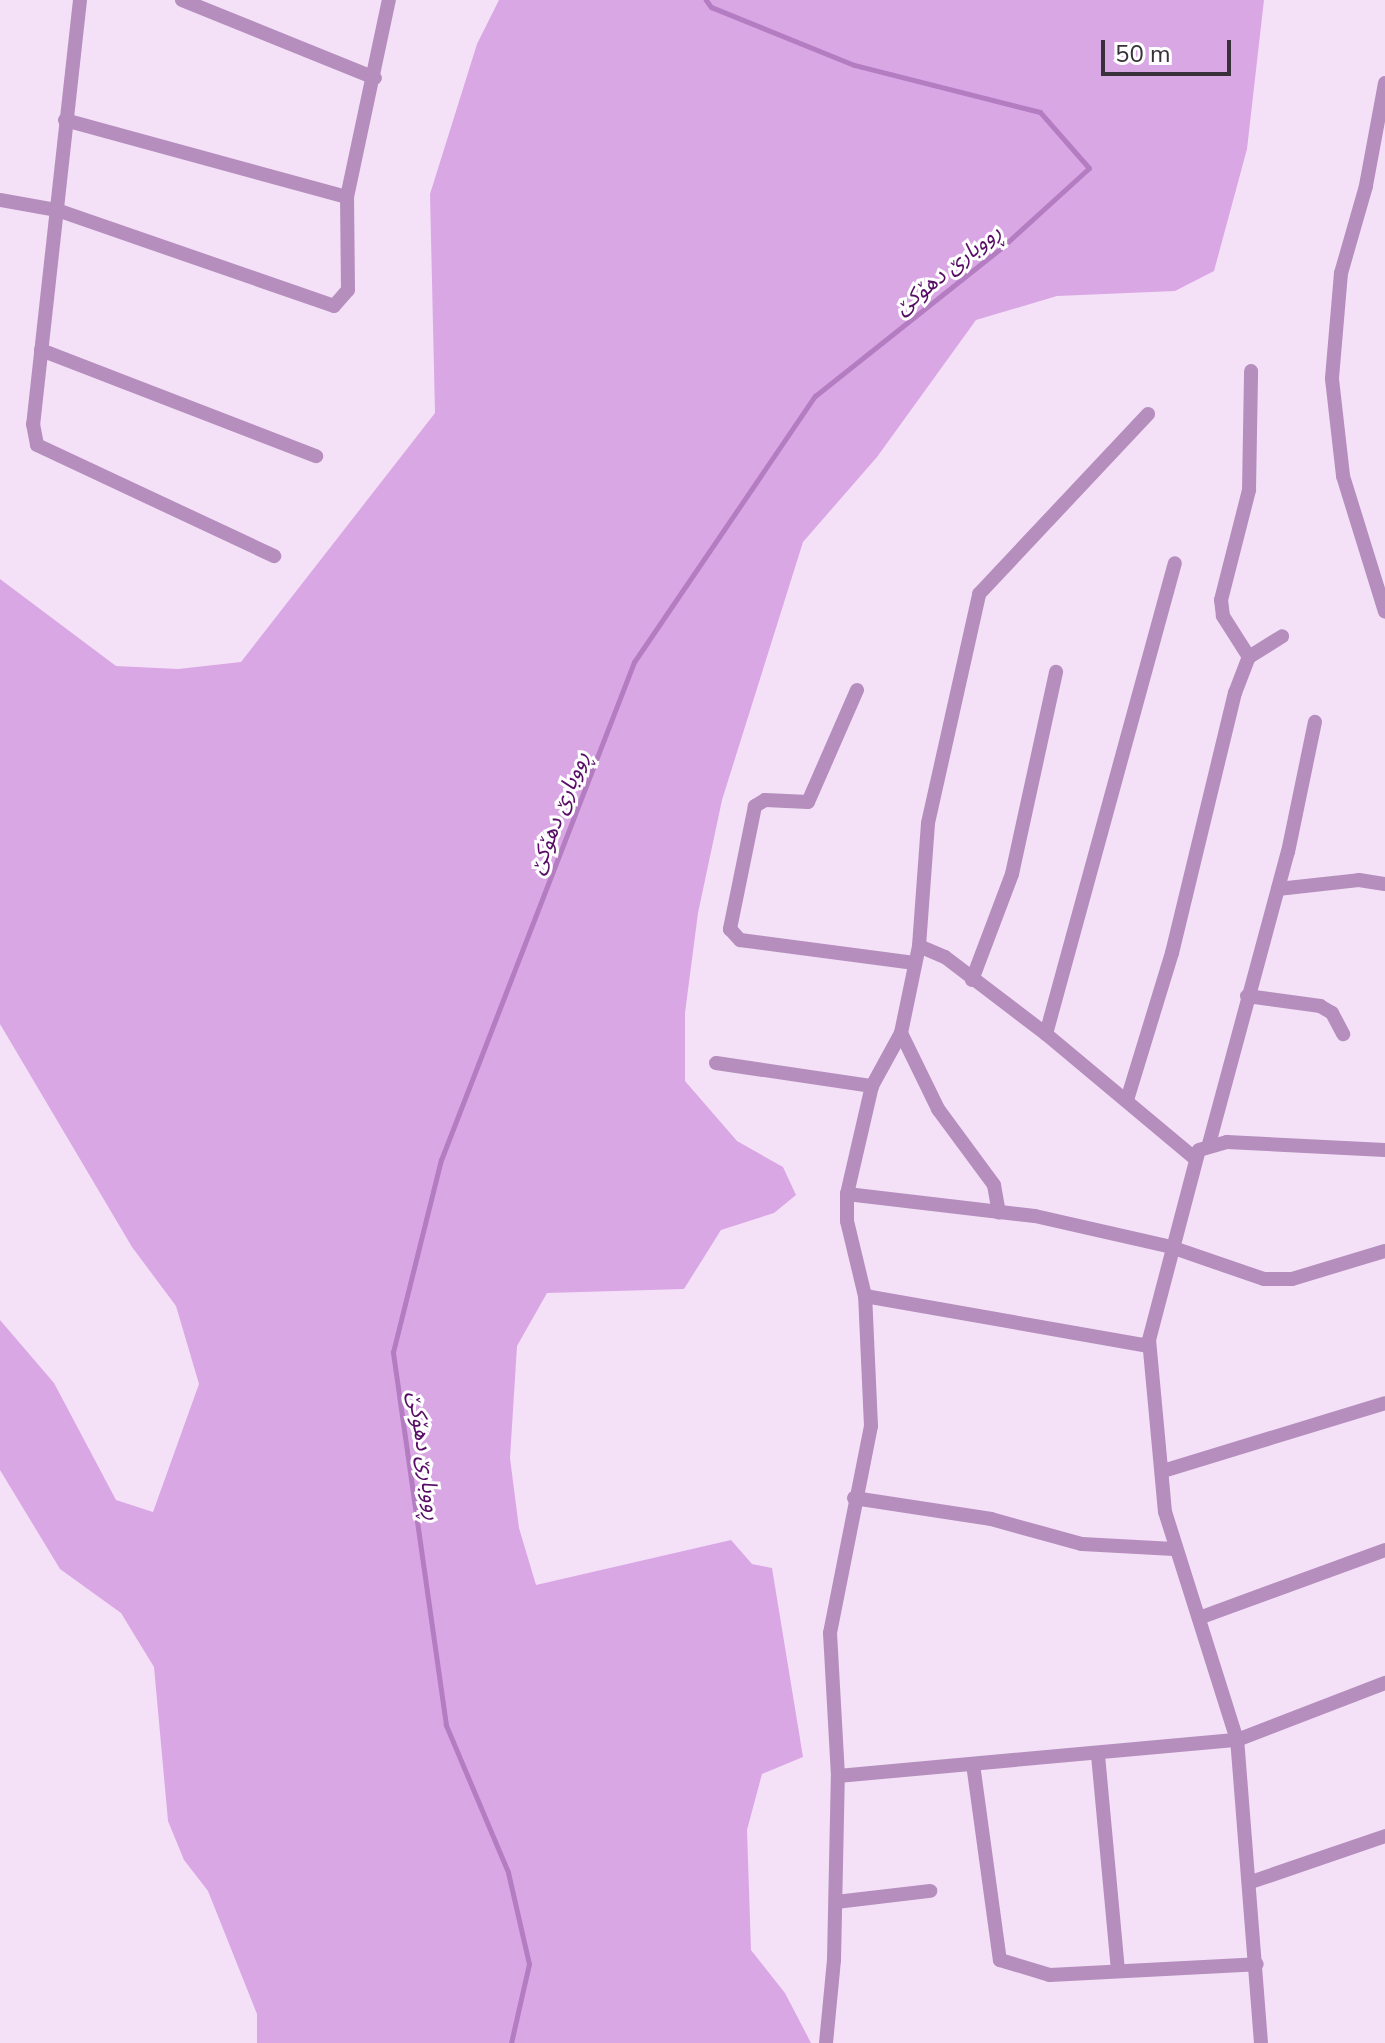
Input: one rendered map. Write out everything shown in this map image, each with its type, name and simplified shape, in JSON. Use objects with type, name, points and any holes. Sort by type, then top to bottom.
[{"type":"street","points":[[80,0],[33,424],[37,445],[274,556]]},
{"type":"street","points":[[182,0],[375,78]]},
{"type":"street","points":[[0,200],[57,210],[334,306],[348,290],[347,197],[375,78],[389,0]]},
{"type":"street","points":[[1385,83],[1366,186],[1341,273],[1332,379],[1343,476],[1385,612]]},
{"type":"street","points":[[65,120],[347,197]]},
{"type":"street","points":[[41,350],[316,456]]},
{"type":"street","points":[[1249,657],[1223,616],[1221,600],[1249,490],[1251,371]]},
{"type":"street","points":[[826,2043],[836,1902],[838,1776],[830,1633],[854,1498],[871,1426],[865,1296],[847,1221],[847,1194],[872,1086],[901,1033],[919,946],[928,823],[979,594],[1148,414]]},
{"type":"street","points":[[1046,1034],[1175,563]]},
{"type":"street","points":[[1127,1100],[1172,953],[1235,693],[1249,657],[1282,636]]},
{"type":"street","points":[[972,980],[1012,874],[1056,672]]},
{"type":"street","points":[[857,690],[808,802],[765,800],[755,806],[730,929],[740,940],[914,963]]},
{"type":"street","points":[[1261,2043],[1251,1882],[1237,1740],[1174,1549],[1149,1346],[1193,1157],[1209,1144],[1278,889],[1315,722]]},
{"type":"street","points":[[1278,889],[1359,880],[1385,884]]},
{"type":"street","points":[[919,946],[945,957],[1046,1034],[1193,1157]]},
{"type":"street","points":[[1247,996],[1320,1006],[1332,1013],[1343,1034]]},
{"type":"street","points":[[901,1033],[938,1109],[994,1185],[999,1213]]},
{"type":"street","points":[[716,1063],[872,1086]]},
{"type":"street","points":[[1209,1144],[1385,1150]]},
{"type":"street","points":[[847,1194],[999,1213],[1171,1247],[1233,1272],[1292,1279],[1385,1251]]},
{"type":"street","points":[[865,1296],[1149,1346]]},
{"type":"street","points":[[1163,1471],[1385,1403]]},
{"type":"street","points":[[854,1498],[991,1519],[1082,1544],[1174,1549]]},
{"type":"street","points":[[1199,1618],[1385,1550]]},
{"type":"street","points":[[838,1776],[1098,1755],[1237,1740],[1385,1683]]},
{"type":"street","points":[[1098,1755],[1118,1971]]},
{"type":"street","points":[[973,1764],[1000,1960],[1050,1975],[1257,1964]]},
{"type":"street","points":[[1251,1882],[1385,1836]]},
{"type":"street","points":[[836,1902],[930,1891]]},
{"type":"shaded area","points":[[499,0],[1264,0],[1247,149],[1214,271],[1175,291],[1057,296],[976,320],[877,457],[803,542],[722,800],[698,913],[685,1013],[685,1081],[737,1141],[783,1167],[796,1195],[774,1213],[721,1230],[684,1289],[547,1293],[517,1346],[510,1458],[519,1528],[536,1585],[731,1540],[752,1564],[772,1568],[803,1757],[762,1774],[747,1830],[751,1950],[785,1993],[811,2043],[257,2043],[257,2014],[208,1891],[184,1860],[168,1821],[154,1667],[121,1613],[60,1569],[0,1470],[0,1320],[54,1383],[116,1500],[153,1512],[199,1384],[176,1306],[132,1247],[0,1024],[0,579],[116,666],[178,669],[241,662],[435,413],[430,194],[477,44]]},
{"type":"waterway","name":"ڕووبارێ دهۆكێ","points":[[511,2043],[529,1964],[508,1872],[446,1725],[393,1352],[441,1160],[634,662],[815,396],[1000,249],[1089,168],[1040,112],[854,65],[711,7],[706,0]]}]
